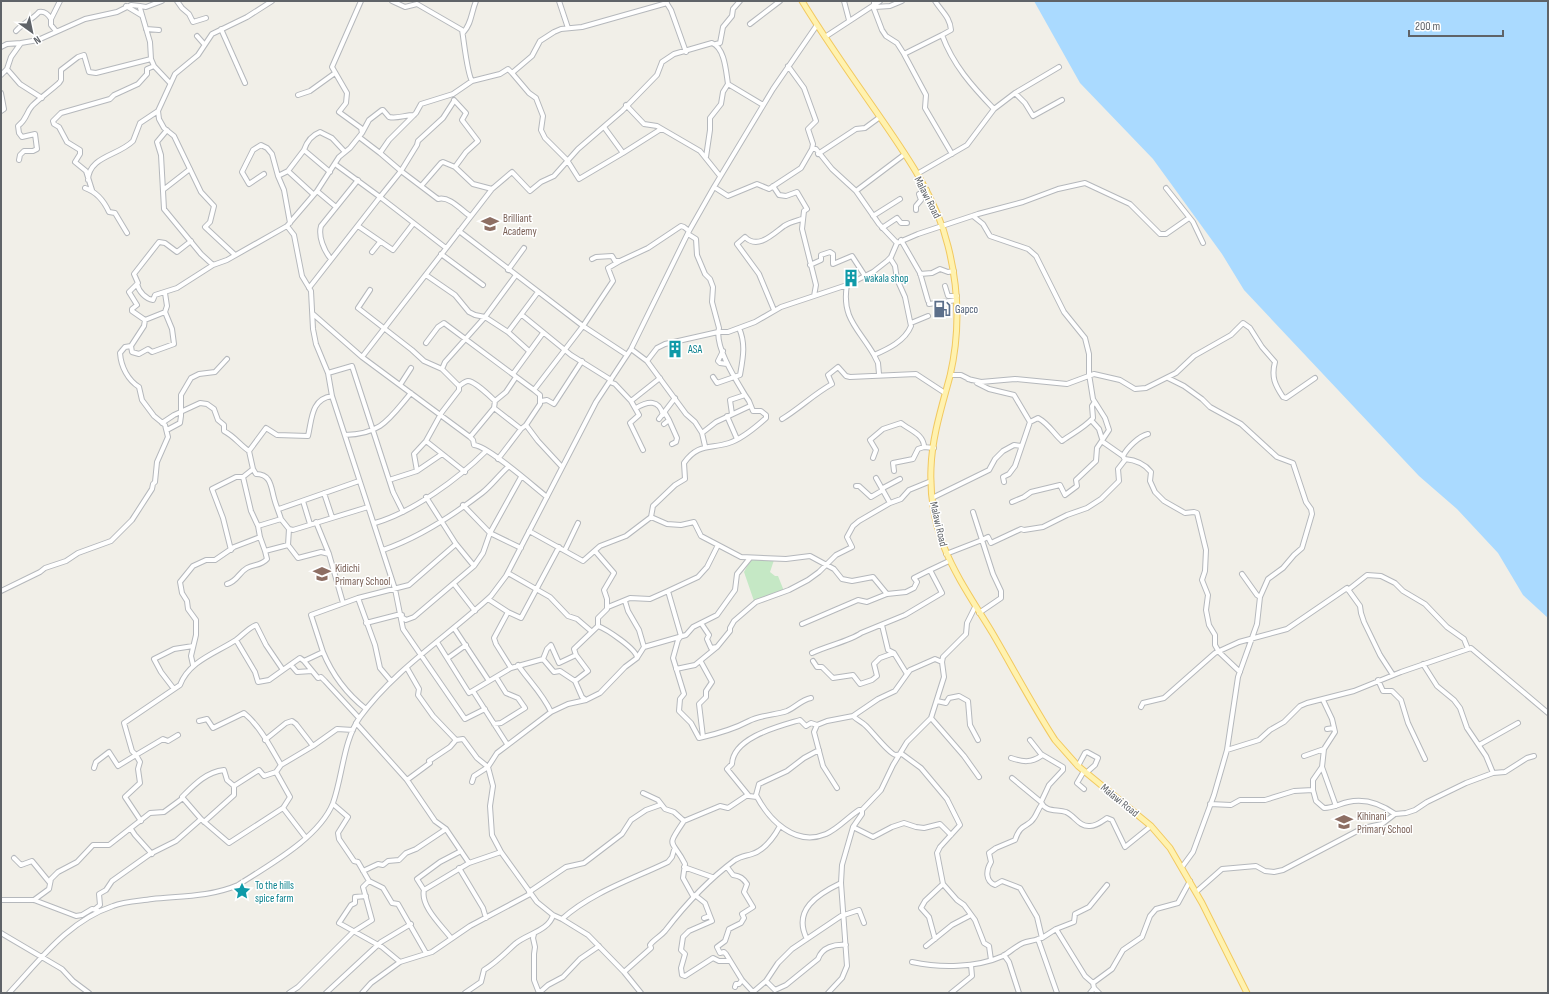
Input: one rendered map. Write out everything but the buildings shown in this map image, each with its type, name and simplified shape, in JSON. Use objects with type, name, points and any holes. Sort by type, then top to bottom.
[{"type":"main road","name":"Malawi Road","points":[[802,1],[905,154],[927,190],[942,225],[954,271],[957,298],[956,337],[950,375],[934,448],[931,481],[936,522],[949,561],[1052,736],[1078,766],[1151,826],[1170,848],[1196,892],[1247,993]]},
{"type":"street","points":[[56,31],[51,26],[52,19],[60,1]]},
{"type":"street","points":[[1,47],[7,44],[38,40],[85,18],[117,12],[126,6],[134,4],[146,7],[162,1]]},
{"type":"street","points":[[177,1],[189,14],[193,22],[206,18]]},
{"type":"street","points":[[235,255],[206,227],[210,222],[214,206],[201,192],[174,136],[167,130],[159,119],[158,111],[170,83],[178,70],[198,55],[212,34],[221,28],[248,16],[272,1]]},
{"type":"street","points":[[361,1],[333,63],[334,72],[347,93],[346,103],[339,112],[360,127],[360,135],[401,171],[438,199],[444,198],[451,201],[470,216]]},
{"type":"street","points":[[392,1],[405,7],[416,2],[462,30],[463,45],[469,64],[469,76],[472,81]]},
{"type":"street","points":[[462,33],[470,24],[471,13],[476,1]]},
{"type":"street","points":[[559,1],[568,28]]},
{"type":"street","points":[[362,357],[492,189],[512,172],[530,191],[541,182],[554,176],[567,160],[622,112],[626,105],[657,75],[662,62],[674,54],[686,52],[712,43],[720,43],[723,27],[732,16],[733,9],[740,1]]},
{"type":"street","points":[[750,24],[780,1]]},
{"type":"street","points":[[844,1],[849,20]]},
{"type":"street","points":[[874,1],[874,7],[882,30],[886,36],[897,43],[904,54],[926,95],[924,108],[952,154]]},
{"type":"street","points":[[825,37],[849,20],[874,7],[880,1]]},
{"type":"street","points":[[874,7],[890,6],[902,1]]},
{"type":"street","points":[[904,54],[951,30],[948,17],[935,1]]},
{"type":"street","points":[[512,73],[532,56],[540,42],[554,32],[568,28],[582,27],[666,2],[671,10],[686,52]]},
{"type":"street","points":[[126,6],[141,15]]},
{"type":"street","points":[[140,6],[141,15],[150,42],[151,59],[154,66],[170,83]]},
{"type":"street","points":[[16,31],[22,23],[32,19],[39,12],[47,13],[52,19]]},
{"type":"street","points":[[1,900],[34,900],[76,916],[114,905],[135,901],[201,895],[228,889],[244,880],[313,832],[333,804],[353,730],[359,718],[376,696],[391,681],[488,599],[508,573],[596,402],[631,349],[688,233],[720,176],[788,66],[817,25]]},
{"type":"street","points":[[221,28],[245,83]]},
{"type":"street","points":[[146,29],[159,30]]},
{"type":"street","points":[[942,35],[947,50],[962,75],[994,109]]},
{"type":"street","points":[[197,36],[204,44]]},
{"type":"street","points":[[1,75],[7,69],[11,57],[21,43]]},
{"type":"street","points":[[706,157],[710,130],[710,118],[721,104],[723,92],[728,84],[722,56],[716,44]]},
{"type":"street","points":[[19,160],[20,155],[24,151],[33,151],[37,149],[35,134],[22,137],[19,133],[18,126],[25,120],[27,112],[32,106],[61,80],[61,70],[84,55],[89,72],[96,73],[151,59]]},
{"type":"street","points":[[127,233],[115,213],[109,212],[106,204],[92,190],[86,171],[75,162],[80,154],[80,150],[67,142],[59,127],[54,124],[53,121],[61,113],[89,104],[98,103],[138,84],[147,74],[147,69],[154,66]]},
{"type":"street","points":[[714,187],[728,196],[757,184],[769,189],[801,168],[812,149],[813,144],[808,129],[816,121],[804,88],[788,66]]},
{"type":"street","points":[[917,174],[967,145],[994,109],[1015,93],[1059,68]]},
{"type":"street","points":[[7,69],[20,84],[42,98]]},
{"type":"street","points":[[380,153],[395,133],[414,115],[421,104],[453,94],[472,81],[500,74],[508,69],[529,93],[536,98],[543,116],[541,130],[545,138],[567,160],[579,179],[661,129]]},
{"type":"street","points":[[298,95],[310,91],[334,72]]},
{"type":"street","points":[[728,84],[763,105]]},
{"type":"street","points":[[1,92],[4,109],[1,111]]},
{"type":"street","points":[[1015,93],[1025,102],[1033,116],[1062,100]]},
{"type":"street","points":[[453,94],[454,101],[466,113],[462,120],[478,141],[466,152],[455,167]]},
{"type":"street","points":[[309,288],[401,171],[418,141],[443,118],[454,101]]},
{"type":"street","points":[[626,105],[644,124],[657,126],[700,151],[720,176]]},
{"type":"street","points":[[191,241],[175,252],[165,243],[159,242],[134,274],[140,292],[151,300],[155,298],[155,295],[165,293],[188,281],[213,264],[235,255],[288,224],[315,193],[339,157],[350,148],[369,120],[382,110],[389,117],[394,118],[403,115],[414,115]]},
{"type":"street","points":[[88,180],[88,172],[92,166],[99,160],[109,157],[130,145],[136,137],[140,123],[158,111]]},
{"type":"street","points":[[818,154],[856,129],[865,128],[880,117]]},
{"type":"street","points":[[604,127],[623,153]]},
{"type":"street","points":[[167,130],[157,142],[161,155],[165,210],[201,254],[213,264]]},
{"type":"street","points":[[278,176],[288,171],[304,150],[308,141],[313,135],[320,132],[332,138],[345,152]]},
{"type":"street","points":[[264,174],[249,184],[242,172],[253,150],[261,145],[271,151],[278,176],[284,190],[288,224],[294,235],[302,276],[309,288],[316,344],[328,373],[332,396],[359,481],[375,523],[395,589],[404,629],[465,719],[485,709]]},
{"type":"street","points":[[812,149],[816,149],[818,154],[832,169],[856,190],[882,228],[897,243]]},
{"type":"street","points":[[304,150],[330,172]]},
{"type":"street","points":[[856,190],[905,154]]},
{"type":"street","points":[[422,186],[442,162],[455,167],[473,184],[492,189]]},
{"type":"street","points":[[335,164],[446,248]]},
{"type":"street","points":[[163,190],[190,168]]},
{"type":"street","points":[[288,171],[315,193],[336,207]]},
{"type":"street","points":[[331,259],[325,249],[320,229],[358,180]]},
{"type":"street","points":[[647,361],[657,348],[664,344],[718,332],[728,332],[755,322],[774,310],[847,285],[876,270],[890,258],[897,243],[901,240],[942,225],[1023,202],[1058,189],[1085,183],[1130,204],[1160,234],[1166,234],[1189,218]]},
{"type":"street","points":[[773,186],[779,195],[786,196],[797,192],[807,209],[804,211],[802,219],[803,237],[816,285],[814,296]]},
{"type":"street","points":[[85,188],[92,190]]},
{"type":"street","points":[[1166,188],[1189,218],[1203,243]]},
{"type":"street","points":[[916,210],[916,206],[921,200],[919,194],[927,190]]},
{"type":"street","points":[[873,216],[900,199]]},
{"type":"street","points":[[973,216],[983,224],[990,236],[1028,249],[1036,256],[1064,312],[1085,338],[1089,354],[1094,416],[1086,426],[1070,434],[1062,441],[1051,431],[1050,427],[1038,418],[1030,422],[1012,470],[1003,477],[1004,482]]},
{"type":"street","points":[[882,228],[897,218],[901,223],[907,223]]},
{"type":"street","points":[[774,310],[759,274],[737,244],[745,237],[752,241],[763,241],[777,233],[788,224],[802,219]]},
{"type":"street","points":[[358,226],[393,250],[413,224]]},
{"type":"street","points":[[529,532],[583,561],[607,542],[626,536],[651,517],[653,506],[675,485],[685,479],[684,462],[699,449],[705,446],[730,442],[766,418],[766,415],[761,411],[753,411],[750,406],[750,401],[727,364],[718,332],[719,328],[712,302],[713,288],[710,279],[704,274],[697,255],[696,239],[688,233],[684,227],[681,226],[648,248],[608,268],[613,281],[583,326],[534,390]]},
{"type":"street","points":[[459,231],[583,326],[627,355]]},
{"type":"street","points":[[901,240],[920,274],[929,302],[957,298]]},
{"type":"street","points":[[372,252],[380,242]]},
{"type":"street","points":[[508,270],[524,248]]},
{"type":"street","points":[[810,264],[821,260],[821,255],[830,252],[833,254],[833,264],[852,256],[865,276]]},
{"type":"street","points":[[441,254],[483,285]]},
{"type":"street","points":[[592,259],[596,257],[612,256],[615,261],[620,261]]},
{"type":"street","points":[[874,355],[885,351],[897,343],[910,329],[911,323],[905,297],[897,278],[895,266],[890,258]]},
{"type":"street","points":[[920,274],[932,273],[940,269],[948,272],[954,271]]},
{"type":"street","points":[[426,275],[455,295],[469,312],[485,317],[508,332],[529,351]]},
{"type":"street","points":[[442,369],[445,362],[485,317],[516,276]]},
{"type":"street","points":[[137,284],[132,287],[129,292],[137,305],[132,309],[132,311],[145,320]]},
{"type":"street","points":[[847,285],[844,299],[848,314],[874,355],[878,363],[879,374]]},
{"type":"street","points":[[945,286],[948,296],[957,298]]},
{"type":"street","points":[[370,290],[358,308],[424,361],[442,369],[459,386]]},
{"type":"street","points":[[508,332],[538,292]]},
{"type":"street","points":[[130,346],[132,352],[139,354],[148,348],[152,352],[174,344],[172,329],[165,312],[167,306],[165,293]]},
{"type":"street","points":[[145,320],[165,312]]},
{"type":"street","points":[[312,314],[362,357],[470,437],[473,440],[474,445],[498,459],[547,497]]},
{"type":"street","points":[[522,315],[543,333],[615,384],[631,401],[640,415],[630,423],[643,450]]},
{"type":"street","points":[[911,323],[928,316]]},
{"type":"street","points":[[1,591],[40,572],[45,568],[72,558],[78,553],[111,541],[123,530],[140,510],[152,488],[155,482],[157,462],[168,437],[167,430],[142,400],[139,387],[129,378],[121,361],[120,354],[125,347],[130,346],[144,326],[145,320]]},
{"type":"street","points":[[426,343],[438,327],[444,323],[540,395],[541,400],[526,425],[521,428],[498,459]]},
{"type":"street","points":[[968,379],[981,382],[1015,379],[1067,384],[1094,374],[1117,379],[1135,389],[1146,388],[1179,371],[1194,356],[1231,335],[1243,323],[1250,328],[1275,362],[1272,372],[1273,379],[1283,397],[1286,398],[1315,378]]},
{"type":"street","points":[[714,377],[717,383],[736,378],[740,375],[744,338],[739,328]]},
{"type":"street","points":[[470,437],[494,408],[495,401],[506,392],[529,351],[543,333]]},
{"type":"street","points":[[631,349],[647,361],[702,433],[705,446]]},
{"type":"street","points":[[723,351],[718,361],[720,363],[727,364]]},
{"type":"street","points":[[167,430],[179,425],[181,412],[180,395],[191,378],[199,374],[215,372],[227,359]]},
{"type":"street","points":[[541,400],[547,400],[554,404],[582,361]]},
{"type":"street","points":[[328,373],[352,366],[389,480],[403,512]]},
{"type":"street","points":[[782,419],[798,409],[803,402],[832,384],[828,375],[838,367],[846,376],[879,374],[903,376],[916,374],[945,393]]},
{"type":"street","points":[[400,385],[411,368]]},
{"type":"street","points":[[950,375],[961,375],[989,389],[1014,395],[1030,422]]},
{"type":"street","points":[[631,401],[660,378]]},
{"type":"street","points":[[1168,378],[1184,386],[1210,407],[1241,424],[1277,457],[1294,463],[1306,502],[1311,509],[1312,514],[1302,548],[1294,554],[1283,568],[1268,579],[1260,597],[1257,624],[1240,672],[1235,694],[1227,750],[1193,852],[1182,867]]},
{"type":"street","points":[[417,471],[414,454],[426,441],[440,415],[459,390],[459,386],[465,382],[470,382],[495,401]]},
{"type":"street","points":[[345,435],[359,435],[373,432],[387,421],[411,393]]},
{"type":"street","points":[[732,414],[730,400],[745,395]]},
{"type":"street","points":[[249,451],[266,428],[277,435],[308,436],[314,406],[320,401],[332,396]]},
{"type":"street","points":[[662,416],[675,398]]},
{"type":"street","points":[[636,408],[648,402],[652,402],[662,410],[662,416]]},
{"type":"street","points":[[162,423],[174,415],[200,403],[214,409],[218,420],[224,426],[224,431],[230,434],[237,443],[249,451],[253,469],[256,474],[266,476],[271,483],[281,520],[289,529],[293,530],[368,507]]},
{"type":"street","points":[[1012,502],[1024,498],[1031,492],[1060,485],[1065,495],[1078,486],[1076,480],[1096,461],[1096,451],[1099,443],[1109,430],[1105,418],[1094,403]]},
{"type":"street","points":[[702,433],[716,422],[750,406]]},
{"type":"street","points":[[494,408],[521,428]]},
{"type":"street","points":[[662,416],[669,420],[677,438],[676,442],[672,444]]},
{"type":"street","points":[[727,416],[737,438]]},
{"type":"street","points":[[664,424],[669,420]]},
{"type":"street","points":[[1091,420],[1099,429],[1102,441],[1124,457],[1136,461],[1151,472],[1150,481],[1155,492],[1164,501],[1184,512],[1197,513],[1206,550],[1205,571],[1202,580],[1208,595],[1206,610],[1209,626],[1215,636],[1214,642],[1219,652],[1240,672]]},
{"type":"street","points":[[873,458],[876,450],[870,440],[883,429],[901,423],[920,437],[924,442],[924,447]]},
{"type":"street","points":[[526,425],[538,442],[562,467]]},
{"type":"street","points":[[946,554],[988,537],[991,543],[1021,529],[1024,530],[1043,527],[1091,506],[1101,499],[1119,481],[1118,467],[1124,457],[1141,437],[1148,434]]},
{"type":"street","points":[[426,441],[465,472]]},
{"type":"street","points":[[932,498],[989,470],[995,459],[1003,451],[1014,445],[1021,446]]},
{"type":"street","points":[[856,486],[860,486],[871,497],[898,480],[893,463],[913,459],[918,449],[924,447],[934,448]]},
{"type":"street","points":[[375,523],[392,518],[403,512],[465,472],[486,451]]},
{"type":"street","points":[[389,480],[417,471],[442,454]]},
{"type":"street","points":[[383,550],[415,537],[464,505],[482,492],[508,467]]},
{"type":"street","points":[[231,550],[223,518],[212,489],[236,477],[243,477],[253,469]]},
{"type":"street","points":[[227,584],[237,580],[247,568],[264,563],[267,559],[258,526],[251,511],[243,477]]},
{"type":"street","points":[[366,623],[397,614],[406,620],[414,617],[474,566],[483,553],[490,533],[521,477]]},
{"type":"street","points":[[876,478],[890,503]]},
{"type":"street","points":[[279,509],[359,481]]},
{"type":"street","points":[[676,670],[701,662],[718,647],[730,632],[730,628],[734,621],[756,602],[789,590],[819,572],[836,555],[852,547],[847,537],[852,526],[890,503],[901,499],[909,490],[931,481]]},
{"type":"street","points":[[324,493],[332,517]]},
{"type":"street","points":[[426,497],[456,544],[474,566]]},
{"type":"street","points":[[303,501],[310,524]]},
{"type":"street","points":[[464,505],[490,533],[521,548]]},
{"type":"street","points":[[973,512],[993,574],[1001,591],[1001,598],[979,613]]},
{"type":"street","points":[[651,517],[667,524],[681,525],[694,522],[701,536],[741,557],[786,559],[810,556],[834,569],[842,579],[859,580],[873,577],[887,594]]},
{"type":"street","points":[[258,526],[281,520]]},
{"type":"street","points":[[316,522],[329,554],[343,603]]},
{"type":"street","points":[[565,550],[578,523]]},
{"type":"street","points":[[289,529],[288,545],[298,558],[321,552],[329,554]]},
{"type":"street","points":[[193,665],[191,656],[196,635],[196,620],[188,609],[187,601],[182,593],[180,582],[193,566],[206,560],[215,560],[234,547],[260,537]]},
{"type":"street","points":[[366,709],[357,701],[335,675],[323,652],[311,615],[358,598],[409,585],[456,544]]},
{"type":"street","points":[[598,626],[598,618],[608,607],[630,598],[650,599],[698,577],[707,567],[718,544]]},
{"type":"street","points":[[266,551],[288,545]]},
{"type":"street","points":[[488,599],[520,618],[559,547]]},
{"type":"street","points":[[595,551],[614,573],[604,590],[608,607]]},
{"type":"street","points":[[472,782],[474,776],[488,767],[497,753],[507,744],[552,712],[568,704],[586,700],[600,693],[625,667],[637,658],[644,647],[686,635],[693,627],[717,615],[735,590],[737,574],[750,558]]},
{"type":"street","points":[[802,624],[858,600],[867,602],[887,594],[906,592],[914,588],[917,582],[914,578],[949,561]]},
{"type":"street","points":[[812,653],[905,615],[942,593],[930,570]]},
{"type":"street","points":[[508,573],[556,602],[568,616],[577,619],[591,631]]},
{"type":"street","points":[[1242,574],[1260,597]]},
{"type":"street","points":[[1141,707],[1144,704],[1164,698],[1192,675],[1207,658],[1239,642],[1286,629],[1340,591],[1347,588],[1348,590],[1367,575],[1381,576],[1395,582],[1403,591],[1425,604],[1447,626],[1464,639],[1468,649]]},
{"type":"street","points":[[454,584],[475,611]]},
{"type":"street","points":[[1348,590],[1360,606],[1360,613],[1364,622],[1380,655],[1393,675]]},
{"type":"street","points":[[668,591],[681,636],[678,640],[673,658],[684,694],[680,699],[679,711],[691,723],[700,738],[740,727],[749,721],[767,715],[786,712],[798,703],[811,698]]},
{"type":"street","points":[[358,598],[380,668],[391,681]]},
{"type":"street","points":[[625,601],[628,611],[639,630],[644,647]]},
{"type":"street","points":[[819,750],[804,758],[787,771],[759,784],[756,790],[757,797],[772,820],[788,832],[804,837],[818,837],[827,834],[859,810],[862,810],[881,790],[893,765],[907,742],[931,718],[944,677],[942,662],[945,655],[966,634],[968,623],[975,607]]},
{"type":"street","points":[[508,612],[494,638],[496,644],[511,668]]},
{"type":"street","points":[[701,623],[709,635],[707,639],[711,648],[718,647]]},
{"type":"street","points":[[141,821],[125,797],[140,783],[138,769],[140,762],[132,751],[124,723],[180,685],[183,677],[193,665],[236,640],[256,625],[266,645],[283,670]]},
{"type":"street","points":[[882,625],[888,650],[894,653],[907,674]]},
{"type":"street","points":[[575,681],[588,671],[576,655],[574,649],[591,631],[598,626]]},
{"type":"street","points":[[598,626],[610,632],[633,650],[637,654],[637,658]]},
{"type":"street","points":[[454,628],[489,681]]},
{"type":"street","points":[[236,640],[255,672],[258,682],[269,680],[300,658],[318,678],[321,677],[325,681],[348,708],[359,718]]},
{"type":"street","points":[[437,642],[469,693],[511,668],[543,659],[547,649],[552,645],[559,663],[576,655]]},
{"type":"street","points":[[448,658],[466,645]]},
{"type":"street","points":[[174,689],[161,672],[154,659],[174,649],[193,646]]},
{"type":"street","points":[[1227,750],[1259,740],[1270,730],[1284,722],[1300,706],[1354,691],[1378,680],[1468,649],[1475,650],[1548,713]]},
{"type":"street","points":[[304,661],[323,652]]},
{"type":"street","points":[[813,661],[817,667],[826,669],[833,678],[853,675],[860,684],[872,680],[877,676],[874,664],[877,661],[894,653]]},
{"type":"street","points":[[543,659],[554,672],[560,671],[575,681],[582,697],[586,700]]},
{"type":"street","points":[[749,796],[727,769],[732,764],[732,759],[738,749],[752,739],[772,728],[800,720],[806,726],[812,723],[817,725],[828,721],[853,716],[878,699],[895,691],[907,674],[916,667],[933,659],[942,662]]},
{"type":"street","points":[[701,662],[712,682],[706,691],[706,697],[699,704],[703,737]]},
{"type":"street","points":[[1423,664],[1437,686],[1454,700],[1460,708],[1467,728],[1479,745],[1494,773]]},
{"type":"street","points":[[291,665],[297,672],[312,671]]},
{"type":"street","points":[[518,665],[527,679],[537,687],[552,712]]},
{"type":"street","points":[[407,668],[420,689],[418,695],[433,716],[456,740]]},
{"type":"street","points":[[494,724],[501,722],[524,708],[518,698],[506,693],[496,677]]},
{"type":"street","points":[[1378,680],[1383,691],[1392,691],[1401,700],[1408,723],[1424,759]]},
{"type":"street","points":[[473,691],[507,744]]},
{"type":"street","points":[[937,701],[947,702],[949,698],[959,696],[968,701],[970,725],[978,740]]},
{"type":"street","points":[[1323,700],[1334,728],[1334,735],[1324,749],[1322,767],[1336,806]]},
{"type":"street","points":[[199,721],[207,719],[213,728],[244,713],[250,717],[281,765]]},
{"type":"street","points":[[853,716],[864,724],[879,742],[885,745],[892,753],[896,755],[900,754],[921,768],[952,806],[960,825],[940,847],[937,854],[943,884],[957,900],[964,905],[971,915],[985,944],[989,946],[991,960]]},
{"type":"street","points":[[931,718],[964,756],[979,777]]},
{"type":"street","points":[[265,740],[286,723],[292,721],[313,746]]},
{"type":"street","points":[[1479,745],[1518,723]]},
{"type":"street","points":[[356,724],[407,780],[435,821],[446,829],[469,864]]},
{"type":"street","points":[[817,725],[814,732],[822,766],[837,788]]},
{"type":"street","points":[[1327,729],[1334,728]]},
{"type":"street","points":[[234,786],[259,770],[264,776],[276,772],[281,765],[313,746],[337,729],[353,730]]},
{"type":"street","points":[[94,768],[96,762],[109,752],[118,766],[163,739],[168,740],[178,735]]},
{"type":"street","points":[[407,780],[430,764],[429,761],[450,747],[456,740],[463,739],[477,758],[488,767],[493,786],[490,806],[492,835],[501,852],[530,893],[553,915],[588,935],[624,972],[640,993]]},
{"type":"street","points":[[1030,740],[1041,754],[1063,767],[1063,770],[1049,785],[1034,819],[1018,830],[1015,840],[996,848],[989,853],[991,862],[987,875],[994,885],[1002,881],[1020,888],[1037,917],[1040,938],[1056,993]]},
{"type":"street","points":[[1304,756],[1324,749]]},
{"type":"street","points":[[1078,766],[1085,752],[1097,756],[1098,758],[1095,765],[1085,772],[1077,782],[1084,789]]},
{"type":"street","points":[[1011,758],[1023,762],[1035,760],[1041,756],[1041,754]]},
{"type":"street","points":[[1196,892],[1222,869],[1256,866],[1265,871],[1283,870],[1363,828],[1382,824],[1395,814],[1415,810],[1427,802],[1466,783],[1494,773],[1505,772],[1527,758],[1534,756]]},
{"type":"street","points":[[1322,767],[1314,776],[1313,790],[1316,801],[1319,805],[1324,808],[1348,802],[1361,801],[1383,805],[1395,814]]},
{"type":"street","points":[[9,993],[69,930],[97,910],[100,905],[99,894],[106,890],[112,881],[152,854],[176,841],[234,795],[234,786],[227,780],[224,770],[214,771],[202,778],[182,797],[183,798],[164,812],[150,813],[109,845],[93,845],[77,862],[58,872],[50,882],[48,889],[34,900]]},
{"type":"street","points":[[183,798],[202,820],[226,841],[231,843],[283,808],[290,797],[276,772]]},
{"type":"street","points":[[1012,778],[1050,810],[1067,813],[1078,823],[1088,827],[1097,825],[1107,818],[1112,820],[1125,847],[1151,826]]},
{"type":"street","points":[[1210,804],[1230,805],[1240,800],[1265,800],[1294,791],[1313,790]]},
{"type":"street","points":[[643,793],[658,800],[660,805],[665,809],[674,812],[684,821]]},
{"type":"street","points":[[562,919],[572,910],[593,898],[668,862],[672,857],[674,850],[672,840],[684,821],[720,806],[728,808],[746,796],[757,797]]},
{"type":"street","points":[[333,804],[348,817],[338,833],[339,839],[369,881],[384,888],[392,903],[398,904],[411,924],[426,953]]},
{"type":"street","points":[[362,993],[371,983],[400,962],[432,952],[451,938],[530,893],[566,866],[584,863],[603,847],[618,838],[631,820],[646,810],[660,805]]},
{"type":"street","points":[[283,808],[306,838]]},
{"type":"street","points":[[828,993],[842,978],[847,963],[841,883],[842,865],[853,827],[862,814],[862,810]]},
{"type":"street","points":[[853,827],[873,837],[892,827],[904,823],[924,828],[940,824],[951,835]]},
{"type":"street","points":[[624,972],[651,948],[650,946],[653,940],[664,932],[668,925],[686,907],[694,895],[712,877],[736,859],[761,849],[774,837],[780,826]]},
{"type":"street","points":[[131,828],[135,835],[152,854]]},
{"type":"street","points":[[363,871],[378,864],[383,865],[388,861],[398,860],[446,829]]},
{"type":"street","points":[[674,850],[679,854],[684,867],[683,878],[694,895],[704,903],[711,922],[689,931],[683,937],[681,950],[685,954],[681,968],[682,974],[685,976],[713,958],[719,961],[729,960]]},
{"type":"street","points":[[451,938],[429,909],[423,895],[424,890],[417,879],[440,862],[461,851]]},
{"type":"street","points":[[424,890],[439,883],[459,868],[501,852]]},
{"type":"street","points":[[14,858],[21,865],[33,862],[50,882]]},
{"type":"street","points":[[684,867],[712,877]]},
{"type":"street","points":[[727,867],[733,875],[740,876],[747,884],[744,892],[753,907],[742,914],[744,918],[741,923],[729,929],[725,941],[717,946],[720,952],[724,952],[726,954],[742,980],[756,992],[766,981],[778,963],[792,949],[844,915],[859,910],[864,923]]},
{"type":"street","points":[[459,868],[483,908],[486,918]]},
{"type":"street","points":[[289,993],[298,987],[353,932],[372,920],[363,887],[369,881]]},
{"type":"street","points":[[1090,993],[1094,986],[1112,969],[1123,950],[1142,937],[1150,916],[1156,909],[1178,902],[1188,888],[1190,881]]},
{"type":"street","points":[[807,939],[802,920],[805,910],[819,895],[841,883]]},
{"type":"street","points":[[935,939],[929,917],[922,908],[925,900],[943,884]]},
{"type":"street","points":[[912,962],[939,966],[972,965],[1004,955],[1022,944],[1040,938],[1056,929],[1074,922],[1075,914],[1089,907],[1107,885]]},
{"type":"street","points":[[366,896],[355,897],[355,903],[351,905],[339,923],[378,945],[392,954],[400,962]]},
{"type":"street","points":[[465,993],[481,982],[484,970],[503,957],[516,943],[534,934],[552,919],[553,915]]},
{"type":"street","points":[[926,946],[952,925],[971,915]]},
{"type":"street","points":[[704,918],[710,916]]},
{"type":"street","points":[[326,993],[386,938],[411,924]]},
{"type":"street","points":[[1056,929],[1085,976],[1099,993]]},
{"type":"street","points":[[1,933],[62,969],[73,981],[89,993]]},
{"type":"street","points":[[534,934],[534,976],[539,993],[548,985],[563,977],[580,959],[599,946]]},
{"type":"street","points":[[766,981],[773,992],[786,985],[818,959],[820,953],[825,949],[838,945],[846,945]]},
{"type":"street","points":[[1004,955],[1009,962],[1019,993]]},
{"type":"street","points":[[951,993],[972,976],[972,965]]},
{"type":"street","points":[[736,987],[736,984],[739,984],[742,980]]},
{"type":"green space","points":[[751,559],[774,560],[770,572],[775,576],[778,576],[784,591],[754,601],[744,572]]},
{"type":"water","points":[[1034,1],[1548,1],[1548,618],[1523,595],[1498,553],[1457,509],[1419,476],[1244,290],[1222,254],[1153,159],[1080,83]]},
{"type":"place","name":"Brilliant Academy","points":[[490,224]]},
{"type":"place","name":"wakala shop","points":[[851,278]]},
{"type":"place","name":"Gapco","points":[[942,309]]},
{"type":"place","name":"ASA","points":[[675,349]]},
{"type":"place","name":"Kidichi Primary School","points":[[322,574]]},
{"type":"place","name":"Kihinani Primary School","points":[[1344,822]]},
{"type":"place","name":"To the hills spice farm","points":[[242,891]]}]
